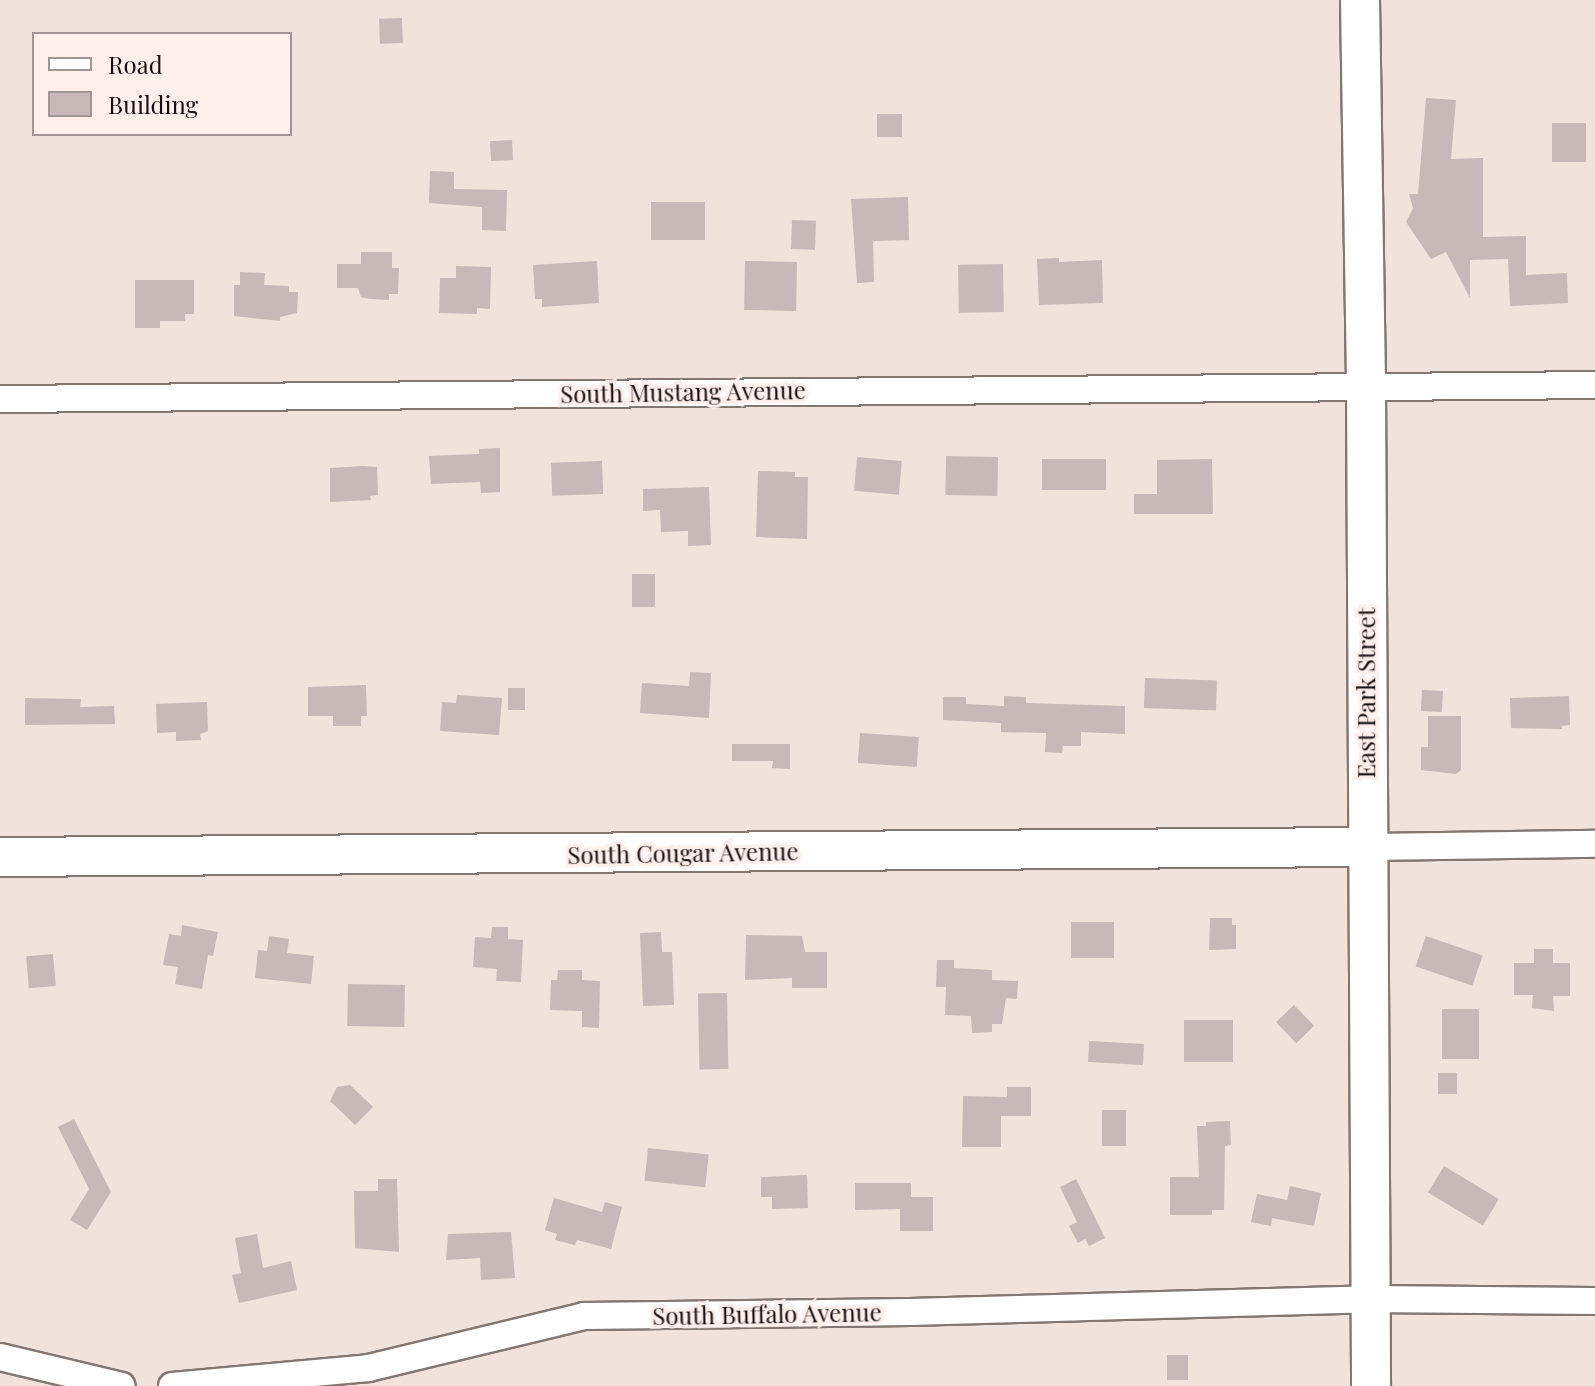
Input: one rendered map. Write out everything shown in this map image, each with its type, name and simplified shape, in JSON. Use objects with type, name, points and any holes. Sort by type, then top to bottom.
[{"type":"street","name":"East Park Street","points":[[1360,0],[1366,385],[1371,1386]]},
{"type":"street","name":"South Mustang Avenue","points":[[0,399],[1595,385]]},
{"type":"street","points":[[1366,847],[1595,844]]},
{"type":"street","name":"South Cougar Avenue","points":[[0,857],[1366,847]]},
{"type":"street","name":"South Buffalo Avenue","points":[[172,1386],[368,1368],[584,1316],[910,1312],[1369,1299],[1595,1301]]},
{"type":"street","points":[[0,1357],[122,1386]]},
{"type":"building","points":[[402,18],[403,43],[380,44],[379,19]]},
{"type":"building","points":[[1426,98],[1456,100],[1451,159],[1483,158],[1483,237],[1526,236],[1526,275],[1567,273],[1568,303],[1510,306],[1508,259],[1470,260],[1470,298],[1446,252],[1431,259],[1406,222],[1413,208],[1409,194],[1418,194]]},
{"type":"building","points":[[877,114],[902,114],[902,137],[877,137]]},
{"type":"building","points":[[1552,123],[1586,123],[1586,162],[1552,162]]},
{"type":"building","points":[[512,140],[513,160],[491,161],[490,141]]},
{"type":"building","points":[[430,171],[454,172],[454,189],[507,190],[506,231],[482,230],[482,207],[429,203]]},
{"type":"building","points":[[908,197],[909,240],[873,241],[874,282],[857,283],[851,199]]},
{"type":"building","points":[[651,202],[705,202],[705,240],[651,240]]},
{"type":"building","points":[[792,220],[816,221],[815,250],[791,249]]},
{"type":"building","points":[[361,252],[392,252],[392,268],[399,268],[398,294],[389,294],[389,300],[370,299],[361,297],[358,288],[337,288],[337,264],[361,264]]},
{"type":"building","points":[[1059,258],[1059,262],[1102,260],[1103,303],[1039,305],[1037,259]]},
{"type":"building","points":[[597,261],[599,303],[542,307],[542,299],[535,299],[533,265]]},
{"type":"building","points":[[745,261],[797,262],[796,311],[744,310]]},
{"type":"building","points":[[1003,264],[1004,312],[959,313],[958,265]]},
{"type":"building","points":[[456,266],[491,267],[490,309],[477,308],[477,314],[439,313],[440,278],[456,278]]},
{"type":"building","points":[[240,272],[265,273],[264,285],[289,286],[289,292],[298,292],[297,313],[280,317],[280,321],[234,316],[234,285],[240,285]]},
{"type":"building","points":[[135,280],[194,280],[194,314],[185,314],[185,321],[160,321],[160,328],[135,328]]},
{"type":"building","points":[[500,448],[500,492],[481,493],[480,482],[431,484],[429,456],[479,454],[479,449]]},
{"type":"building","points":[[946,456],[998,457],[997,496],[945,495]]},
{"type":"building","points":[[857,457],[902,461],[899,495],[854,491]]},
{"type":"building","points":[[1042,459],[1106,459],[1106,490],[1042,490]]},
{"type":"building","points":[[1212,459],[1213,514],[1134,514],[1134,494],[1157,494],[1157,460]]},
{"type":"building","points":[[602,461],[603,494],[552,496],[551,463]]},
{"type":"building","points":[[377,467],[378,495],[370,496],[371,500],[330,502],[330,468]]},
{"type":"building","points":[[758,471],[795,472],[795,477],[808,477],[807,539],[756,537]]},
{"type":"building","points":[[709,487],[711,545],[688,546],[688,531],[661,532],[660,510],[643,511],[643,489]]},
{"type":"building","points":[[632,574],[655,574],[655,607],[632,607]]},
{"type":"building","points":[[690,672],[711,673],[709,718],[640,713],[642,683],[689,686]]},
{"type":"building","points":[[1145,678],[1217,681],[1216,710],[1144,708]]},
{"type":"building","points":[[366,685],[367,716],[361,716],[361,726],[333,726],[333,716],[308,716],[308,687]]},
{"type":"building","points":[[508,688],[525,688],[525,710],[508,710]]},
{"type":"building","points":[[1422,690],[1443,691],[1442,712],[1421,711]]},
{"type":"building","points":[[457,695],[502,698],[499,735],[440,731],[442,702],[456,703]]},
{"type":"building","points":[[1004,696],[1026,697],[1026,703],[1125,706],[1125,734],[1081,732],[1081,746],[1063,746],[1062,753],[1045,752],[1046,733],[1001,732],[1001,723],[943,720],[943,697],[966,697],[966,704],[1004,706]]},
{"type":"building","points":[[1569,696],[1570,725],[1562,726],[1562,729],[1511,728],[1510,698]]},
{"type":"building","points":[[25,698],[81,699],[80,707],[114,706],[115,724],[25,725]]},
{"type":"building","points":[[207,702],[208,731],[200,734],[201,740],[176,741],[176,732],[157,733],[156,704]]},
{"type":"building","points":[[1428,716],[1461,716],[1461,770],[1456,774],[1421,770],[1421,747],[1428,747]]},
{"type":"building","points":[[860,733],[919,737],[917,767],[858,763]]},
{"type":"building","points":[[732,744],[790,744],[790,769],[772,768],[773,761],[732,761]]},
{"type":"building","points":[[1210,918],[1232,918],[1232,925],[1236,925],[1236,949],[1209,950]]},
{"type":"building","points":[[1071,922],[1114,922],[1114,958],[1071,958]]},
{"type":"building","points":[[182,925],[218,932],[213,956],[208,955],[202,989],[175,984],[178,967],[163,965],[169,934],[181,936]]},
{"type":"building","points":[[492,927],[508,927],[508,939],[523,940],[521,982],[496,981],[497,969],[473,967],[475,937],[491,938]]},
{"type":"building","points":[[661,932],[662,952],[672,952],[674,1005],[643,1006],[640,933]]},
{"type":"building","points":[[746,935],[802,936],[805,952],[827,952],[827,988],[792,988],[792,978],[745,980]]},
{"type":"building","points":[[269,936],[289,939],[287,953],[314,956],[311,984],[255,978],[258,950],[267,951]]},
{"type":"building","points":[[1426,936],[1483,956],[1472,986],[1416,966]]},
{"type":"building","points":[[1534,949],[1553,949],[1553,963],[1570,963],[1570,996],[1553,996],[1554,1011],[1532,1008],[1533,995],[1514,995],[1514,963],[1534,963]]},
{"type":"building","points":[[53,954],[56,986],[29,988],[26,956]]},
{"type":"building","points":[[937,960],[954,960],[954,968],[992,970],[992,980],[1018,981],[1017,999],[1006,998],[1002,1024],[992,1024],[992,1032],[972,1033],[971,1016],[945,1015],[946,987],[936,987]]},
{"type":"building","points":[[558,970],[582,970],[582,980],[600,981],[599,1028],[582,1027],[582,1011],[550,1010],[551,980],[557,980]]},
{"type":"building","points":[[348,984],[405,985],[404,1027],[347,1026]]},
{"type":"building","points":[[727,993],[728,1069],[699,1069],[698,994]]},
{"type":"building","points":[[1294,1005],[1314,1026],[1296,1043],[1276,1022]]},
{"type":"building","points":[[1442,1009],[1479,1009],[1479,1059],[1442,1059]]},
{"type":"building","points":[[1184,1020],[1233,1020],[1233,1062],[1184,1062]]},
{"type":"building","points":[[1089,1041],[1144,1044],[1143,1065],[1088,1062]]},
{"type":"building","points":[[1438,1073],[1457,1073],[1457,1094],[1438,1094]]},
{"type":"building","points":[[350,1085],[373,1107],[355,1125],[330,1101],[337,1087]]},
{"type":"building","points":[[1007,1087],[1031,1087],[1031,1116],[1001,1116],[1001,1147],[962,1147],[963,1096],[1007,1097]]},
{"type":"building","points":[[1102,1110],[1126,1110],[1126,1146],[1102,1146]]},
{"type":"building","points":[[74,1119],[111,1192],[87,1230],[70,1220],[89,1189],[58,1127]]},
{"type":"building","points":[[1230,1121],[1231,1145],[1225,1146],[1224,1210],[1212,1210],[1212,1215],[1170,1215],[1170,1177],[1199,1177],[1197,1126],[1206,1126],[1206,1122]]},
{"type":"building","points":[[648,1148],[709,1154],[705,1187],[645,1181]]},
{"type":"building","points":[[1444,1166],[1499,1199],[1483,1226],[1428,1193]]},
{"type":"building","points":[[807,1175],[808,1208],[772,1209],[772,1197],[761,1197],[761,1177]]},
{"type":"building","points":[[378,1179],[397,1179],[399,1252],[355,1248],[354,1191],[378,1191]]},
{"type":"building","points":[[1076,1179],[1105,1238],[1089,1246],[1085,1239],[1078,1243],[1069,1226],[1077,1222],[1060,1187]]},
{"type":"building","points":[[855,1183],[911,1183],[911,1197],[933,1197],[933,1231],[900,1231],[900,1209],[855,1210]]},
{"type":"building","points":[[1290,1186],[1321,1193],[1314,1226],[1272,1218],[1271,1226],[1251,1222],[1257,1194],[1287,1200]]},
{"type":"building","points":[[554,1198],[602,1212],[605,1202],[622,1207],[611,1249],[577,1240],[575,1245],[555,1240],[557,1234],[545,1230]]},
{"type":"building","points":[[511,1232],[515,1278],[481,1280],[480,1258],[446,1260],[448,1234]]},
{"type":"building","points":[[257,1234],[263,1268],[291,1261],[297,1290],[239,1303],[232,1275],[241,1273],[235,1238]]},
{"type":"building","points":[[1167,1355],[1188,1355],[1188,1380],[1167,1380]]}]
